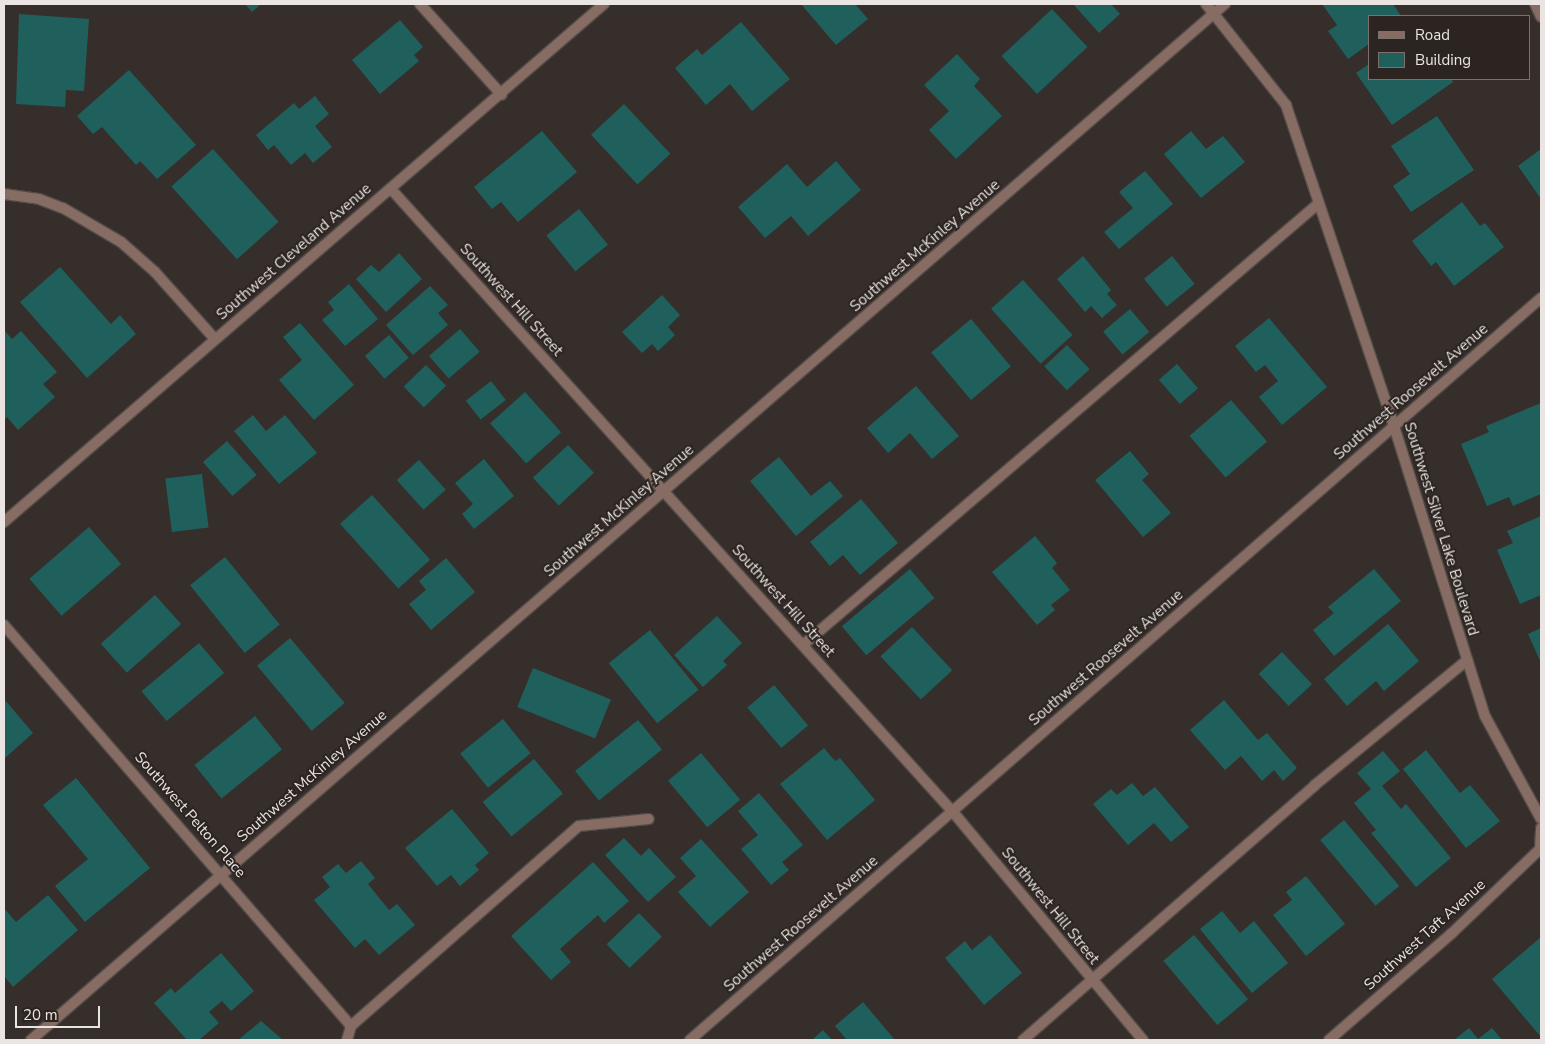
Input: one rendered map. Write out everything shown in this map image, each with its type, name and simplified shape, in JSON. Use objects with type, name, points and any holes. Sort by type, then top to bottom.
[{"type":"street","points":[[420,4],[502,95]]},
{"type":"street","name":"Southwest Cleveland Avenue","points":[[4,522],[215,339],[502,95],[604,4]]},
{"type":"street","name":"Southwest Silver Lake Boulevard","points":[[1206,4],[1286,105],[1394,426],[1484,716],[1541,820]]},
{"type":"street","name":"Southwest McKinley Avenue","points":[[31,1040],[1225,4]]},
{"type":"street","points":[[1535,4],[1541,17]]},
{"type":"street","name":"Southwest Hill Street","points":[[390,189],[953,812],[1143,1040]]},
{"type":"street","points":[[4,194],[39,199],[109,234],[155,272],[215,339]]},
{"type":"street","points":[[803,646],[1319,204]]},
{"type":"street","name":"Southwest Roosevelt Avenue","points":[[690,1040],[1541,298]]},
{"type":"street","name":"Southwest Pelton Place","points":[[4,625],[351,1026]]},
{"type":"street","points":[[1023,1040],[1315,785],[1467,660]]},
{"type":"street","points":[[347,1040],[351,1026],[578,826],[649,819]]},
{"type":"street","name":"Southwest Taft Avenue","points":[[1328,1040],[1452,934],[1540,849],[1541,828]]},
{"type":"building","points":[[245,4],[261,4],[252,12]]},
{"type":"building","points":[[801,4],[855,4],[868,19],[836,45]]},
{"type":"building","points":[[1073,4],[1111,4],[1120,14],[1099,33]]},
{"type":"building","points":[[1322,4],[1393,4],[1400,15],[1368,15],[1368,45],[1348,59],[1328,31],[1337,25]]},
{"type":"building","points":[[1052,9],[1087,47],[1037,94],[1002,56]]},
{"type":"building","points":[[19,14],[89,19],[84,91],[66,90],[65,107],[16,104]]},
{"type":"building","points":[[400,20],[423,47],[414,55],[419,61],[380,94],[352,60]]},
{"type":"building","points":[[741,22],[790,79],[752,111],[730,84],[706,105],[675,68],[697,49],[702,55]]},
{"type":"building","points":[[957,54],[980,79],[974,86],[1002,116],[956,159],[929,130],[949,111],[924,85]]},
{"type":"building","points":[[1368,65],[1368,80],[1452,80],[1453,82],[1392,125],[1356,73]]},
{"type":"building","points":[[129,70],[196,145],[157,179],[140,161],[136,165],[102,127],[93,134],[77,116]]},
{"type":"building","points":[[315,96],[329,114],[315,126],[332,147],[313,163],[305,153],[291,165],[274,145],[268,150],[256,135],[294,103],[299,109]]},
{"type":"building","points":[[624,104],[670,154],[637,184],[591,135]]},
{"type":"building","points":[[1437,116],[1474,170],[1411,212],[1393,186],[1410,174],[1391,146]]},
{"type":"building","points":[[542,131],[577,172],[518,222],[501,202],[492,209],[474,187]]},
{"type":"building","points":[[1191,131],[1206,149],[1223,136],[1245,162],[1201,198],[1164,154]]},
{"type":"building","points":[[213,149],[279,222],[237,259],[171,186]]},
{"type":"building","points":[[1541,149],[1541,199],[1518,166]]},
{"type":"building","points":[[836,161],[861,190],[808,236],[791,216],[765,238],[738,207],[787,164],[807,187]]},
{"type":"building","points":[[1145,171],[1173,204],[1119,249],[1104,232],[1133,208],[1119,192]]},
{"type":"building","points":[[1462,202],[1480,226],[1485,223],[1504,247],[1454,286],[1436,262],[1431,266],[1412,241]]},
{"type":"building","points":[[579,209],[608,245],[575,271],[546,235]]},
{"type":"building","points":[[399,253],[422,279],[386,312],[356,279],[371,265],[379,272]]},
{"type":"building","points":[[1083,256],[1111,290],[1107,294],[1117,305],[1102,318],[1091,306],[1085,312],[1057,279]]},
{"type":"building","points":[[1172,256],[1195,284],[1167,307],[1144,279]]},
{"type":"building","points":[[60,267],[111,324],[120,315],[136,334],[87,378],[20,302]]},
{"type":"building","points":[[1023,280],[1073,335],[1041,364],[991,309]]},
{"type":"building","points":[[349,284],[378,319],[345,346],[322,320],[334,310],[328,302]]},
{"type":"building","points":[[430,286],[448,305],[438,313],[448,325],[413,355],[386,325]]},
{"type":"building","points":[[662,295],[680,315],[668,327],[675,335],[658,351],[652,344],[642,353],[622,332]]},
{"type":"building","points":[[1130,309],[1149,332],[1122,354],[1103,331]]},
{"type":"building","points":[[1269,318],[1327,387],[1282,425],[1259,397],[1278,381],[1265,365],[1256,372],[1235,346]]},
{"type":"building","points":[[971,319],[1011,366],[971,400],[931,352]]},
{"type":"building","points":[[300,323],[354,385],[314,420],[279,380],[302,360],[283,337]]},
{"type":"building","points":[[460,329],[480,352],[449,379],[429,356]]},
{"type":"building","points":[[4,330],[12,339],[21,331],[57,372],[43,384],[55,397],[18,430],[7,417],[4,420]]},
{"type":"building","points":[[389,335],[409,358],[385,379],[365,356]]},
{"type":"building","points":[[1067,345],[1090,369],[1067,390],[1044,366]]},
{"type":"building","points":[[1177,364],[1198,388],[1180,404],[1159,380]]},
{"type":"building","points":[[426,365],[446,386],[424,407],[404,387]]},
{"type":"building","points":[[491,381],[506,400],[481,420],[466,401]]},
{"type":"building","points":[[916,386],[959,436],[932,459],[910,433],[888,453],[867,428]]},
{"type":"building","points":[[525,392],[561,432],[526,464],[490,423]]},
{"type":"building","points":[[1231,400],[1267,442],[1226,478],[1189,436]]},
{"type":"building","points":[[1541,403],[1541,494],[1513,506],[1509,497],[1487,506],[1461,444],[1489,432],[1486,426]]},
{"type":"building","points":[[253,415],[266,431],[285,415],[317,453],[279,484],[234,431]]},
{"type":"building","points":[[227,441],[257,475],[232,496],[203,462]]},
{"type":"building","points":[[568,445],[594,473],[559,506],[533,478]]},
{"type":"building","points":[[1130,451],[1149,474],[1142,480],[1171,513],[1143,537],[1095,480]]},
{"type":"building","points":[[779,457],[811,496],[830,481],[843,496],[796,536],[750,481]]},
{"type":"building","points":[[484,459],[514,496],[474,529],[462,514],[473,504],[455,483]]},
{"type":"building","points":[[419,460],[446,490],[423,510],[397,480]]},
{"type":"building","points":[[202,474],[209,528],[172,532],[165,479]]},
{"type":"building","points":[[372,495],[430,560],[398,588],[340,524]]},
{"type":"building","points":[[861,499],[898,543],[860,575],[843,555],[830,566],[810,542]]},
{"type":"building","points":[[1541,516],[1541,595],[1520,604],[1497,550],[1513,543],[1507,531]]},
{"type":"building","points":[[89,527],[121,564],[62,616],[29,579]]},
{"type":"building","points":[[1035,536],[1057,563],[1052,568],[1070,590],[1051,605],[1055,610],[1037,625],[992,572]]},
{"type":"building","points":[[225,557],[280,625],[245,653],[190,585]]},
{"type":"building","points":[[446,558],[475,592],[431,630],[409,604],[426,590],[419,581]]},
{"type":"building","points":[[910,569],[934,598],[866,655],[842,626]]},
{"type":"building","points":[[1374,569],[1401,601],[1334,656],[1313,630],[1334,613],[1328,607]]},
{"type":"building","points":[[155,595],[181,624],[127,673],[101,644]]},
{"type":"building","points":[[717,616],[742,643],[723,661],[727,665],[703,687],[674,655]]},
{"type":"building","points":[[1388,624],[1419,661],[1384,691],[1376,681],[1347,706],[1324,679]]},
{"type":"building","points":[[912,627],[952,670],[921,699],[881,656]]},
{"type":"building","points":[[1541,628],[1541,663],[1528,634]]},
{"type":"building","points":[[650,630],[698,690],[657,723],[609,663]]},
{"type":"building","points":[[290,638],[345,703],[312,731],[257,666]]},
{"type":"building","points":[[199,643],[224,673],[167,721],[142,691]]},
{"type":"building","points":[[1282,652],[1312,684],[1289,706],[1259,674]]},
{"type":"building","points":[[533,668],[611,699],[595,738],[517,707]]},
{"type":"building","points":[[774,685],[808,726],[781,748],[747,707]]},
{"type":"building","points":[[4,699],[33,733],[4,759]]},
{"type":"building","points":[[1224,700],[1258,740],[1267,733],[1297,768],[1283,781],[1274,770],[1262,781],[1241,756],[1225,770],[1190,730]]},
{"type":"building","points":[[255,716],[282,749],[221,799],[194,765]]},
{"type":"building","points":[[503,719],[531,753],[488,788],[460,754]]},
{"type":"building","points":[[638,720],[662,750],[599,801],[575,771]]},
{"type":"building","points":[[824,748],[835,761],[840,758],[875,800],[827,840],[780,784]]},
{"type":"building","points":[[1426,750],[1460,793],[1470,785],[1500,821],[1466,848],[1403,769]]},
{"type":"building","points":[[1383,751],[1400,771],[1382,786],[1401,809],[1406,804],[1451,858],[1416,887],[1371,833],[1376,830],[1354,803],[1371,789],[1357,773]]},
{"type":"building","points":[[701,753],[740,800],[707,827],[668,781]]},
{"type":"building","points":[[534,759],[563,793],[512,837],[483,802]]},
{"type":"building","points":[[76,778],[150,868],[85,922],[55,886],[88,859],[43,805]]},
{"type":"building","points":[[1132,783],[1143,796],[1155,787],[1189,827],[1171,842],[1154,823],[1128,845],[1093,804],[1111,789],[1117,795]]},
{"type":"building","points":[[759,793],[803,845],[782,862],[789,870],[771,885],[741,849],[758,835],[738,811]]},
{"type":"building","points":[[452,809],[489,853],[475,865],[479,870],[460,886],[451,875],[437,886],[405,848]]},
{"type":"building","points":[[1344,820],[1399,886],[1376,906],[1320,840]]},
{"type":"building","points":[[624,838],[641,856],[649,848],[676,877],[648,902],[605,855]]},
{"type":"building","points":[[701,839],[749,892],[710,927],[678,892],[696,876],[680,858]]},
{"type":"building","points":[[361,861],[375,878],[368,884],[389,910],[397,904],[415,925],[379,955],[365,939],[355,948],[314,900],[330,887],[322,877],[338,864],[346,873]]},
{"type":"building","points":[[593,862],[629,901],[604,923],[598,915],[560,949],[571,962],[551,980],[511,936]]},
{"type":"building","points":[[1306,876],[1345,924],[1306,956],[1273,915],[1292,900],[1286,892]]},
{"type":"building","points":[[48,895],[78,930],[13,987],[4,976],[4,908],[16,922]]},
{"type":"building","points":[[1222,911],[1240,933],[1254,921],[1288,963],[1252,993],[1200,929]]},
{"type":"building","points":[[639,913],[662,937],[630,968],[607,944]]},
{"type":"building","points":[[990,935],[1022,973],[984,1005],[945,958],[965,941],[972,950]]},
{"type":"building","points":[[1194,935],[1248,999],[1217,1025],[1163,961]]},
{"type":"building","points":[[1541,937],[1541,1037],[1492,979]]},
{"type":"building","points":[[221,953],[254,991],[231,1011],[222,1001],[209,1012],[219,1023],[199,1040],[187,1040],[154,1003],[171,988],[175,993]]},
{"type":"building","points":[[863,1002],[895,1040],[847,1040],[835,1026]]},
{"type":"building","points":[[261,1021],[283,1040],[238,1040]]},
{"type":"building","points":[[1469,1028],[1478,1039],[1492,1028],[1502,1040],[1454,1040]]},
{"type":"building","points":[[823,1030],[832,1040],[812,1040]]}]
